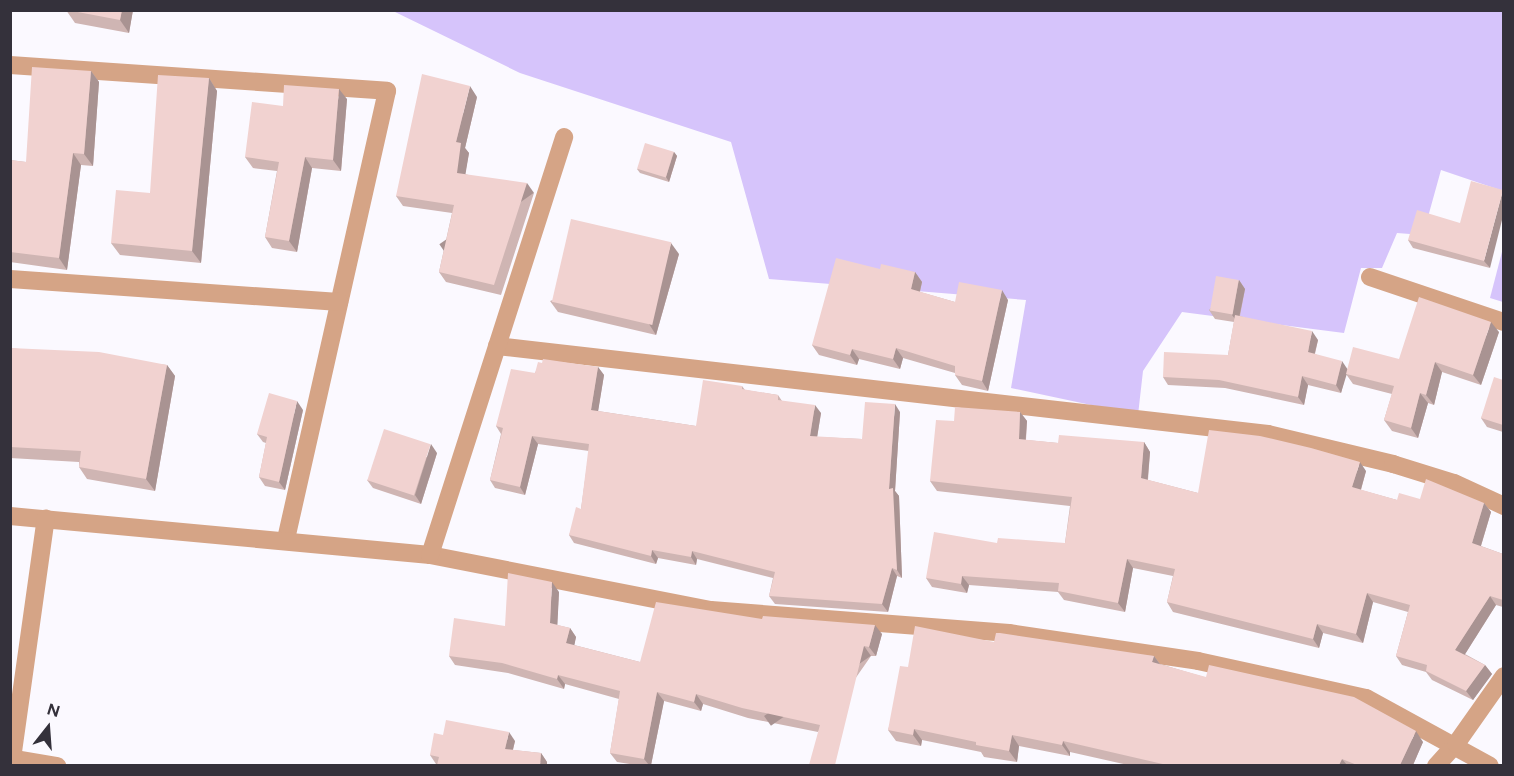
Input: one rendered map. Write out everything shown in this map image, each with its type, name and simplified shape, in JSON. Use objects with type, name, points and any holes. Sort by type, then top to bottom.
[{"type":"street","points":[[10,65],[387,92],[286,538]]},
{"type":"street","points":[[430,555],[564,137]]},
{"type":"street","points":[[1370,277],[1503,322]]},
{"type":"street","points":[[10,279],[339,302]]},
{"type":"street","points":[[497,346],[1268,434],[1393,464],[1454,483],[1503,506]]},
{"type":"street","points":[[10,516],[286,538],[430,555],[711,609],[1008,633],[1198,661],[1366,698],[1456,744],[1490,765]]},
{"type":"street","points":[[46,518],[11,761],[57,765]]},
{"type":"street","points":[[1436,765],[1456,744],[1503,676]]},
{"type":"shaded area","points":[[393,11],[1503,11],[1503,191],[1441,170],[1423,235],[1397,233],[1382,268],[1361,268],[1344,333],[1182,312],[1143,371],[1138,415],[1011,388],[1026,300],[769,279],[731,142],[520,73]]},
{"type":"shaded area","points":[[1503,248],[1503,302],[1490,298]]},
{"type":"building","points":[[67,10],[122,10],[120,20]]},
{"type":"building","points":[[32,67],[91,71],[84,154],[73,153],[59,258],[10,252],[10,160],[26,162]]},
{"type":"building","points":[[422,74],[470,86],[456,142],[461,143],[457,173],[527,183],[494,285],[439,272],[454,205],[396,196]]},
{"type":"building","points":[[158,75],[209,78],[192,251],[111,243],[116,190],[150,193]]},
{"type":"building","points":[[284,85],[339,89],[333,160],[305,157],[289,241],[265,237],[279,162],[245,157],[252,102],[283,106]]},
{"type":"building","points":[[645,143],[674,152],[666,178],[637,169]]},
{"type":"building","points":[[1471,181],[1503,190],[1484,261],[1408,240],[1417,210],[1460,223]]},
{"type":"building","points":[[571,219],[671,242],[652,325],[552,302]]},
{"type":"building","points":[[836,258],[880,269],[881,264],[915,272],[911,289],[955,302],[959,282],[1002,290],[982,381],[955,375],[955,366],[896,348],[893,359],[852,349],[850,355],[812,345]]},
{"type":"building","points":[[1216,276],[1239,280],[1233,314],[1210,310]]},
{"type":"building","points":[[1419,297],[1491,322],[1473,375],[1435,362],[1426,395],[1420,393],[1411,428],[1384,420],[1394,386],[1346,374],[1353,347],[1399,359]]},
{"type":"building","points":[[1235,315],[1312,331],[1308,352],[1342,361],[1336,385],[1302,376],[1298,397],[1219,380],[1163,377],[1164,352],[1228,355]]},
{"type":"building","points":[[10,348],[99,352],[167,365],[146,479],[79,467],[81,451],[10,447]]},
{"type":"building","points":[[543,359],[598,367],[591,410],[696,426],[703,380],[778,395],[778,400],[815,405],[810,436],[862,439],[865,402],[895,404],[889,489],[893,488],[897,570],[892,568],[882,604],[769,596],[775,572],[692,551],[691,557],[652,550],[651,556],[569,535],[576,507],[581,509],[589,444],[532,436],[520,487],[490,480],[503,428],[496,426],[511,369],[535,373],[538,362],[542,363]]},
{"type":"building","points":[[1494,377],[1503,380],[1503,425],[1481,418]]},
{"type":"building","points":[[269,393],[297,401],[279,482],[259,477],[267,437],[257,434]]},
{"type":"building","points":[[955,407],[1020,412],[1019,439],[1058,443],[1059,435],[1144,442],[1141,478],[1198,493],[1209,430],[1260,436],[1360,462],[1352,487],[1397,500],[1399,493],[1420,499],[1426,479],[1484,503],[1472,543],[1503,554],[1503,600],[1490,596],[1455,650],[1485,665],[1466,691],[1426,671],[1427,665],[1396,656],[1410,605],[1367,593],[1356,634],[1317,624],[1313,639],[1167,602],[1175,569],[1127,559],[1118,603],[1058,591],[1059,583],[962,576],[961,584],[926,578],[934,532],[997,543],[998,538],[1065,543],[1072,497],[930,481],[936,420],[954,421]]},
{"type":"building","points":[[384,429],[431,444],[414,495],[367,480]]},
{"type":"building","points":[[508,573],[552,582],[550,623],[570,628],[566,643],[640,662],[656,602],[762,619],[763,616],[875,625],[869,647],[864,646],[835,765],[809,765],[820,725],[742,708],[696,694],[694,702],[657,692],[644,759],[610,753],[620,691],[558,675],[557,679],[502,663],[449,656],[454,618],[505,626]]},
{"type":"building","points":[[915,626],[994,642],[996,633],[1000,633],[1154,656],[1152,662],[1206,677],[1209,665],[1354,697],[1416,731],[1400,765],[1357,765],[1342,759],[1339,765],[1167,765],[1063,741],[1062,745],[1012,735],[1009,751],[914,729],[913,735],[888,730],[900,666],[908,667]]},
{"type":"building","points":[[446,720],[509,732],[505,749],[541,753],[540,765],[437,765],[439,757],[430,755],[434,733],[443,735]]}]
